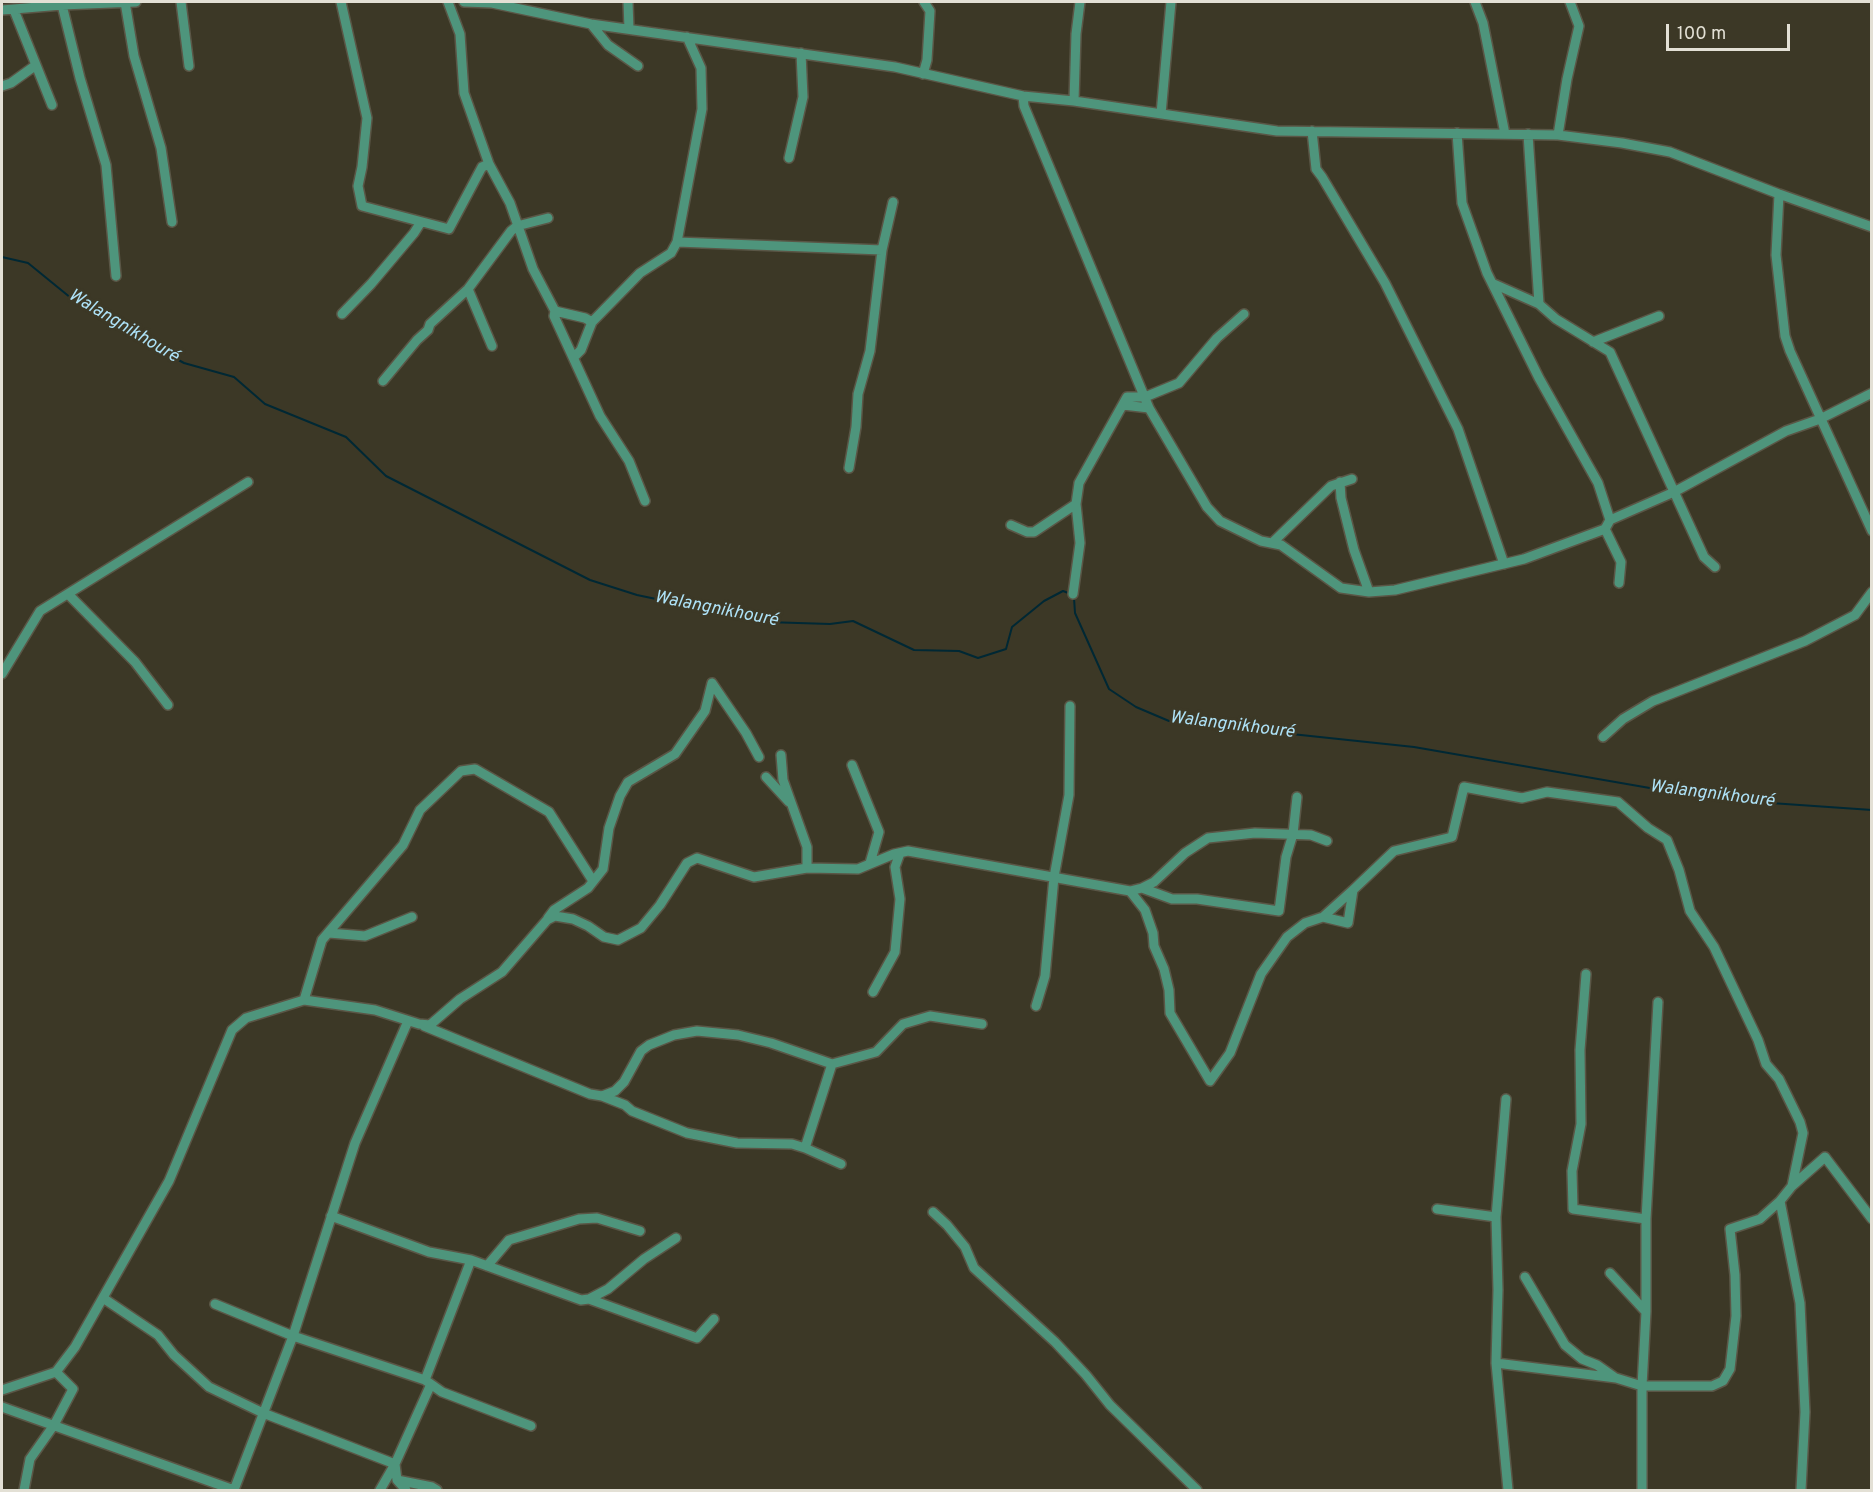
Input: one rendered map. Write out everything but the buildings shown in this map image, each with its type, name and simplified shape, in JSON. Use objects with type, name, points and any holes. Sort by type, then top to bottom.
[{"type":"street","points":[[126,2],[135,56],[161,148],[172,222]]},
{"type":"street","points":[[2,10],[136,2]]},
{"type":"street","points":[[181,2],[189,66]]},
{"type":"street","points":[[341,2],[367,118],[358,186],[362,206],[449,229],[482,167],[489,164]]},
{"type":"street","points":[[448,2],[460,34],[464,93],[489,164],[510,203],[533,270],[555,310],[554,316],[600,417],[629,461],[645,501]]},
{"type":"street","points":[[464,2],[492,3],[591,24],[895,67],[1023,96],[1074,101],[1277,131],[1558,135],[1622,143],[1670,152],[1872,227]]},
{"type":"street","points":[[628,2],[629,29]]},
{"type":"street","points":[[923,74],[927,60],[930,11],[924,2]]},
{"type":"street","points":[[1074,101],[1076,34],[1080,2]]},
{"type":"street","points":[[1161,114],[1171,2]]},
{"type":"street","points":[[1475,2],[1483,23],[1505,134]]},
{"type":"street","points":[[1558,135],[1567,79],[1579,27],[1570,2]]},
{"type":"street","points":[[62,5],[80,78],[106,165],[116,276]]},
{"type":"street","points":[[14,10],[52,105]]},
{"type":"street","points":[[591,24],[608,45],[638,66]]},
{"type":"street","points":[[574,357],[581,350],[592,322],[640,273],[671,253],[677,242],[702,109],[700,68],[687,37]]},
{"type":"street","points":[[789,158],[803,97],[801,53]]},
{"type":"street","points":[[2,86],[11,84],[36,65]]},
{"type":"street","points":[[1023,96],[1029,117],[1144,397],[1207,507],[1220,521],[1261,541],[1281,545],[1341,588],[1369,592],[1395,590],[1524,559],[1605,529],[1610,520],[1674,492],[1786,431],[1821,419],[1872,393]]},
{"type":"street","points":[[1312,131],[1316,170],[1385,284],[1458,429],[1504,564]]},
{"type":"street","points":[[1457,134],[1462,203],[1487,273],[1539,378],[1599,483],[1610,520]]},
{"type":"street","points":[[1528,134],[1539,304]]},
{"type":"street","points":[[1779,194],[1776,255],[1785,336],[1872,531]]},
{"type":"street","points":[[849,468],[856,428],[858,394],[870,351],[882,250],[893,202]]},
{"type":"street","points":[[382,381],[428,330],[430,324],[468,289],[511,231],[517,226],[548,218]]},
{"type":"street","points":[[342,314],[378,275],[421,222]]},
{"type":"street","points":[[677,242],[882,250]]},
{"type":"street","points":[[1494,284],[1539,304],[1556,319],[1610,352],[1704,557],[1715,567]]},
{"type":"street","points":[[468,289],[492,346]]},
{"type":"street","points":[[555,310],[592,322]]},
{"type":"street","points":[[1073,594],[1080,543],[1076,504],[1080,483],[1127,397],[1144,397],[1179,383],[1217,339],[1244,314]]},
{"type":"street","points":[[1593,342],[1659,316]]},
{"type":"street","points":[[1123,405],[1149,408]]},
{"type":"street","points":[[1272,543],[1331,486],[1352,479]]},
{"type":"street","points":[[2,674],[40,611],[248,482]]},
{"type":"street","points":[[1340,482],[1341,498],[1354,550],[1369,592]]},
{"type":"street","points":[[1011,525],[1027,532],[1034,532],[1076,504]]},
{"type":"street","points":[[1605,529],[1621,562],[1619,583]]},
{"type":"street","points":[[1603,737],[1623,719],[1653,701],[1805,641],[1855,615],[1872,592]]},
{"type":"street","points":[[68,594],[135,662],[168,705]]},
{"type":"street","points":[[419,1024],[430,1025],[460,999],[502,972],[554,910],[588,888],[603,868],[609,828],[620,796],[628,782],[675,754],[705,711],[712,683],[746,733],[759,757]]},
{"type":"street","points":[[1036,1006],[1045,976],[1054,878],[1069,795],[1070,706]]},
{"type":"street","points":[[781,755],[783,780],[807,847],[807,868]]},
{"type":"street","points":[[852,765],[879,832],[870,863]]},
{"type":"street","points":[[304,1000],[322,940],[403,845],[420,810],[461,771],[475,769],[549,812],[593,881]]},
{"type":"street","points":[[766,777],[792,806]]},
{"type":"street","points":[[1130,891],[1144,910],[1153,933],[1154,946],[1164,969],[1169,990],[1170,1013],[1210,1081],[1230,1053],[1261,974],[1287,937],[1305,923],[1323,917],[1394,851],[1452,837],[1464,787],[1522,798],[1547,792],[1618,802],[1648,828],[1667,840],[1679,870],[1690,911],[1714,947],[1758,1040],[1766,1064],[1779,1079],[1800,1122],[1803,1133],[1792,1186]]},
{"type":"street","points":[[1142,888],[1172,899],[1197,899],[1280,911],[1286,857],[1293,834],[1297,797]]},
{"type":"street","points":[[547,920],[555,916],[573,919],[604,937],[618,940],[641,928],[660,905],[687,863],[697,858],[754,877],[807,868],[858,868],[908,851],[1130,891],[1154,882],[1185,853],[1208,838],[1255,833],[1311,834],[1328,841]]},
{"type":"street","points":[[873,992],[895,952],[900,899],[895,867],[900,853]]},
{"type":"street","points":[[1323,917],[1348,923],[1353,890]]},
{"type":"street","points":[[328,933],[365,936],[412,917]]},
{"type":"street","points":[[1586,974],[1580,1050],[1581,1124],[1572,1171],[1573,1209],[1646,1219]]},
{"type":"street","points":[[2,1390],[56,1372],[75,1347],[169,1181],[232,1030],[246,1018],[304,1000],[375,1010],[419,1024],[590,1094],[626,1105],[632,1111],[687,1133],[737,1143],[792,1144],[841,1164]]},
{"type":"street","points":[[1642,1491],[1642,1386],[1647,1312],[1646,1219],[1658,1002]]},
{"type":"street","points":[[602,1096],[615,1090],[624,1082],[641,1051],[648,1045],[674,1035],[697,1031],[738,1035],[771,1042],[832,1064],[876,1052],[903,1024],[930,1016],[982,1024]]},
{"type":"street","points":[[2,1407],[234,1490],[293,1336],[355,1143],[408,1021]]},
{"type":"street","points":[[805,1148],[832,1064]]},
{"type":"street","points":[[1506,1099],[1496,1217],[1498,1290],[1496,1363],[1508,1491]]},
{"type":"street","points":[[1496,1363],[1616,1378],[1642,1386],[1712,1386],[1723,1381],[1730,1370],[1736,1316],[1735,1275],[1730,1229],[1760,1219],[1825,1157],[1872,1219]]},
{"type":"street","points":[[1780,1201],[1800,1304],[1804,1412],[1801,1491]]},
{"type":"street","points":[[1437,1209],[1496,1217]]},
{"type":"street","points":[[933,1212],[947,1225],[964,1247],[974,1268],[1055,1342],[1110,1405],[1197,1491]]},
{"type":"street","points":[[331,1216],[429,1252],[471,1260],[580,1300],[589,1299],[608,1289],[644,1259],[676,1238]]},
{"type":"street","points":[[487,1266],[509,1240],[579,1219],[597,1218],[640,1231]]},
{"type":"street","points":[[380,1491],[395,1464],[428,1382],[471,1260]]},
{"type":"street","points":[[1610,1273],[1647,1312]]},
{"type":"street","points":[[1525,1277],[1565,1345],[1582,1359],[1597,1365],[1616,1378]]},
{"type":"street","points":[[103,1298],[158,1335],[174,1355],[209,1387],[263,1413],[395,1464]]},
{"type":"street","points":[[589,1299],[697,1338],[714,1319]]},
{"type":"street","points":[[215,1304],[293,1336],[428,1382],[442,1392],[531,1426]]},
{"type":"street","points":[[24,1491],[30,1459],[54,1425],[73,1389],[56,1372]]},
{"type":"street","points":[[395,1464],[397,1480],[405,1491]]},
{"type":"street","points":[[397,1480],[432,1487],[437,1491]]},
{"type":"waterway","name":"Walangnikhouré","points":[[2,257],[28,263],[82,307],[184,363],[234,377],[265,404],[346,437],[386,476],[590,580],[637,595],[766,622],[830,624],[853,621],[914,650],[959,651],[978,658],[1006,649],[1012,627],[1044,601],[1063,591],[1071,594]]},
{"type":"waterway","name":"Walangnikhouré","points":[[1074,598],[1075,613],[1109,689],[1136,707],[1169,721],[1414,747],[1713,799],[1872,810]]}]
